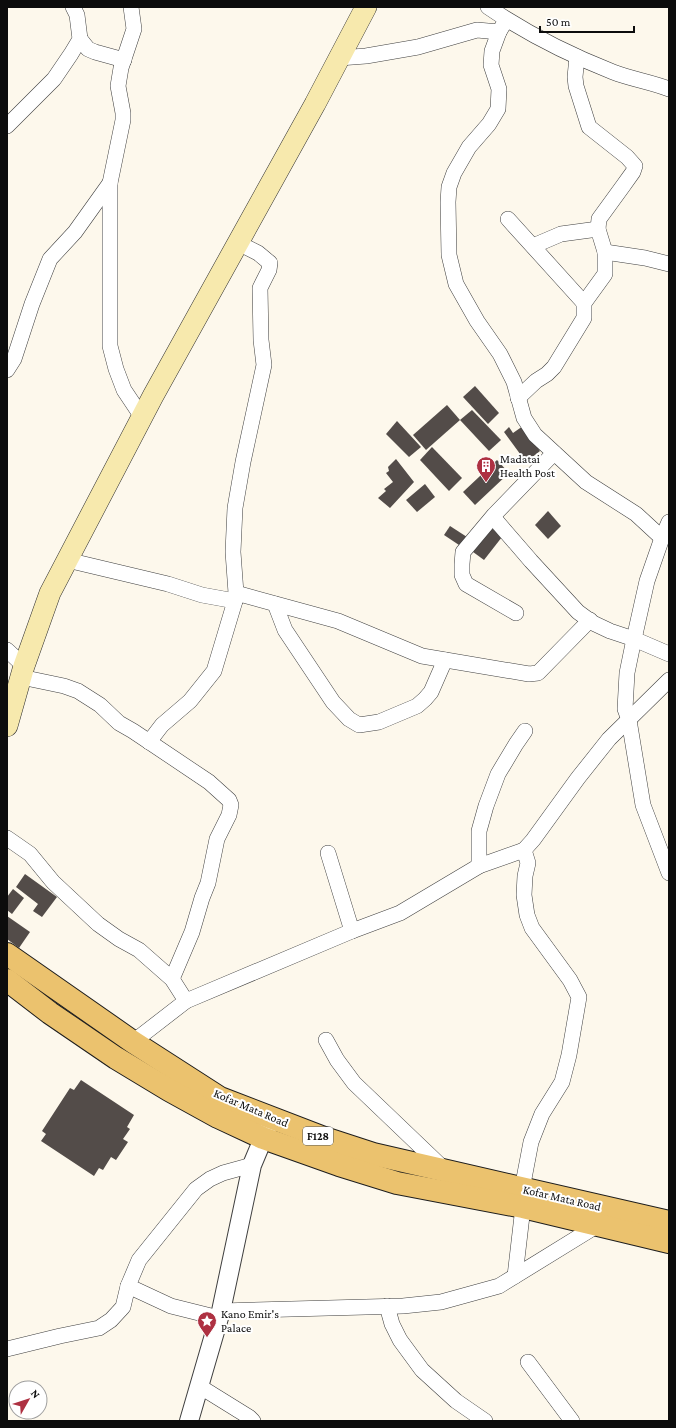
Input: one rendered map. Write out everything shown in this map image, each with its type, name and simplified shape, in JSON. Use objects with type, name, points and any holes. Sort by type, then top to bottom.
[{"type":"main road","points":[[7,726],[23,671],[50,593],[142,418],[366,7]]},
{"type":"main road","name":"Kofar Mata Road","points":[[7,954],[133,1042],[220,1098],[324,1138],[373,1154],[446,1172],[598,1225],[669,1242]]},
{"type":"main road","name":"Kofar Mata Road","points":[[7,980],[50,1013],[116,1058],[218,1118],[263,1138],[339,1165],[397,1183],[522,1198],[669,1222]]},
{"type":"street","points":[[73,7],[77,15],[80,39],[88,49],[124,60]]},
{"type":"street","points":[[131,7],[134,29],[124,60],[118,86],[123,120],[110,183],[110,346],[124,390],[142,418]]},
{"type":"street","points":[[488,7],[503,26],[614,73],[669,89]]},
{"type":"street","points":[[339,58],[366,56],[418,47],[477,30],[503,26]]},
{"type":"street","points":[[503,26],[492,51],[492,65],[499,89],[498,109],[490,124],[469,147],[454,173],[449,187],[449,255],[456,284],[477,321],[500,354],[514,382],[524,418],[535,435],[586,482],[636,514],[662,538]]},
{"type":"street","points":[[7,126],[54,79],[80,39]]},
{"type":"street","points":[[518,398],[554,367],[584,318],[584,302],[605,274],[605,252],[598,229],[599,219],[633,172],[635,166],[627,157],[589,127],[576,86],[575,77],[577,57]]},
{"type":"street","points":[[7,370],[14,359],[32,304],[50,259],[75,232],[110,183]]},
{"type":"street","points":[[508,219],[584,302]]},
{"type":"street","points":[[533,246],[561,234],[598,229]]},
{"type":"street","points":[[149,742],[162,725],[190,701],[214,671],[236,597],[233,552],[235,508],[243,462],[264,365],[261,340],[260,288],[269,270],[270,263],[258,253],[238,243]]},
{"type":"street","points":[[605,252],[644,258],[669,264]]},
{"type":"street","points":[[516,613],[466,584],[462,575],[463,552],[494,515],[554,453]]},
{"type":"street","points":[[493,517],[573,606],[590,620],[610,630],[669,654]]},
{"type":"street","points":[[669,522],[647,581],[627,673],[625,709],[629,720],[643,804],[669,873]]},
{"type":"street","points":[[67,560],[168,584],[202,595],[236,597],[311,613],[338,621],[422,656],[534,674],[538,673],[590,620]]},
{"type":"street","points":[[274,604],[285,630],[333,702],[349,719],[359,725],[379,722],[417,706],[431,692],[444,660]]},
{"type":"street","points":[[7,650],[23,671],[78,691],[100,705],[119,723],[209,782],[229,800],[231,805],[217,839],[208,883],[192,932],[172,979]]},
{"type":"street","points":[[133,1042],[186,1001],[352,931],[400,913],[479,866],[524,850],[604,745],[669,680]]},
{"type":"street","points":[[479,866],[479,831],[486,806],[498,774],[525,731]]},
{"type":"street","points":[[7,838],[30,854],[53,882],[98,924],[119,939],[139,950],[172,979],[186,1001]]},
{"type":"street","points":[[515,1276],[522,1198],[531,1142],[542,1114],[562,1082],[569,1055],[579,997],[570,980],[532,928],[527,915],[524,895],[525,876],[528,863],[524,850]]},
{"type":"street","points":[[328,853],[352,931]]},
{"type":"street","points":[[326,1040],[337,1060],[354,1083],[446,1172]]},
{"type":"street","points":[[189,1421],[220,1314],[252,1165],[272,1118]]},
{"type":"street","points":[[7,1350],[60,1336],[99,1328],[111,1320],[123,1307],[128,1286],[139,1260],[196,1189],[210,1179],[252,1165]]},
{"type":"street","points":[[128,1286],[171,1306],[220,1314],[403,1306],[441,1302],[499,1286],[598,1225]]},
{"type":"street","points":[[387,1306],[392,1324],[400,1340],[422,1370],[456,1401],[485,1421]]},
{"type":"street","points":[[528,1362],[572,1421]]},
{"type":"street","points":[[199,1386],[253,1421]]},
{"type":"building","points":[[475,386],[499,413],[488,424],[463,397]]},
{"type":"building","points":[[447,405],[460,420],[426,450],[413,435]]},
{"type":"building","points":[[472,410],[501,440],[489,451],[460,420]]},
{"type":"building","points":[[397,421],[421,447],[409,457],[386,434]]},
{"type":"building","points":[[523,426],[540,451],[526,462],[504,432],[509,427],[513,433]]},
{"type":"building","points":[[432,447],[462,478],[449,491],[420,460]]},
{"type":"building","points":[[396,459],[414,482],[390,508],[378,498],[386,491],[384,489],[393,482],[386,473],[389,471],[388,467]]},
{"type":"building","name":"Madatai Health Post","points":[[497,460],[509,473],[475,505],[463,492]]},
{"type":"building","points":[[425,484],[435,497],[417,512],[406,500]]},
{"type":"building","points":[[548,511],[561,526],[548,539],[535,525]]},
{"type":"building","points":[[488,525],[502,537],[484,560],[469,549]]},
{"type":"building","points":[[450,526],[467,537],[462,547],[444,535]]},
{"type":"building","points":[[25,874],[57,897],[42,917],[33,911],[38,904],[16,887]]},
{"type":"building","points":[[13,889],[24,898],[12,914],[7,910],[7,897]]},
{"type":"building","points":[[7,916],[30,932],[19,948],[7,939]]},
{"type":"building","points":[[81,1080],[134,1115],[127,1127],[130,1129],[123,1139],[128,1142],[116,1160],[111,1157],[103,1170],[99,1168],[94,1176],[41,1141],[46,1134],[42,1131],[70,1088],[74,1090]]},
{"type":"place","name":"Madatai Health Post","points":[[486,483]]},
{"type":"place","name":"Kano Emir's Palace","points":[[207,1338]]}]
